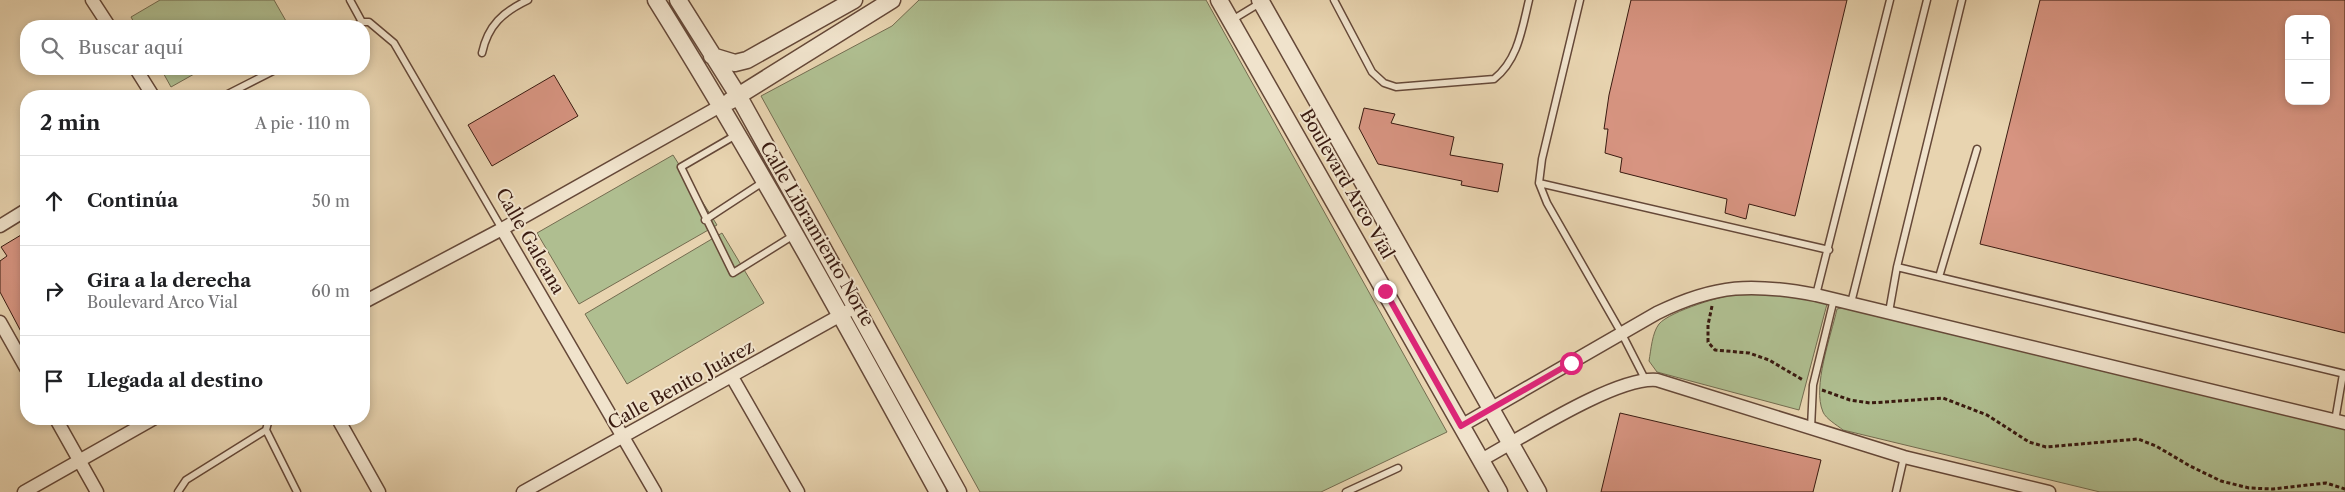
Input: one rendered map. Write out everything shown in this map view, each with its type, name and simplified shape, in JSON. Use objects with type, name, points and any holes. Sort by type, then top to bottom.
[{"type":"street","points":[[92,0],[105,20]]},
{"type":"street","name":"Calle Libramiento Norte","points":[[656,0],[722,105],[737,135],[795,234],[848,311],[958,492]]},
{"type":"street","name":"Calle Libramiento Norte","points":[[678,0],[739,97],[938,492]]},
{"type":"street","points":[[712,56],[734,63],[747,60],[854,0]]},
{"type":"street","points":[[739,97],[892,0]]},
{"type":"street","points":[[370,299],[502,229],[722,105],[889,14],[907,0]]},
{"type":"street","name":"Boulevard Arco Vial","points":[[1219,0],[1499,492]]},
{"type":"street","name":"Boulevard Arco Vial","points":[[1262,1],[1538,492]]},
{"type":"street","points":[[140,75],[149,90]]},
{"type":"street","points":[[0,226],[20,214]]},
{"type":"street","name":"Calle Galeana","points":[[502,229],[625,437],[655,492]]},
{"type":"street","points":[[1461,426],[1685,299],[1740,287],[1776,288],[1816,294],[2340,422]]},
{"type":"street","name":"Calle Benito Juárez","points":[[523,492],[625,437],[848,311]]},
{"type":"street","points":[[0,322],[20,357]]},
{"type":"street","points":[[732,377],[798,492]]},
{"type":"street","points":[[1481,460],[1592,399],[1625,384],[1645,379],[1657,380],[1904,456],[2049,492]]},
{"type":"street","points":[[59,425],[97,492]]},
{"type":"street","points":[[24,492],[143,425]]},
{"type":"street","points":[[341,425],[379,492]]},
{"type":"lane","points":[[350,0],[361,20]]},
{"type":"lane","points":[[482,53],[486,35],[507,10],[528,0]]},
{"type":"lane","points":[[1334,0],[1372,72],[1384,83],[1396,87],[1494,79],[1506,70],[1516,51],[1529,0]]},
{"type":"lane","points":[[1580,0],[1542,159],[1539,183],[1547,203],[1622,334],[1645,379]]},
{"type":"lane","points":[[1816,294],[1829,250],[1890,0]]},
{"type":"lane","points":[[1850,303],[1926,0]]},
{"type":"lane","points":[[1888,312],[1897,267],[1962,0]]},
{"type":"lane","points":[[1231,20],[1262,1]]},
{"type":"lane","name":"Calle Galeana","points":[[370,23],[394,43],[502,229]]},
{"type":"lane","points":[[236,90],[265,75]]},
{"type":"lane","points":[[737,135],[681,167],[705,220],[733,273],[795,234]]},
{"type":"lane","points":[[1939,277],[1977,149]]},
{"type":"lane","points":[[705,220],[764,182]]},
{"type":"lane","points":[[1539,183],[1829,250]]},
{"type":"lane","points":[[1897,267],[2344,374],[2340,422]]},
{"type":"lane","points":[[1811,428],[1813,385],[1834,299]]},
{"type":"lane","points":[[267,425],[266,430],[296,492]]},
{"type":"lane","points":[[178,492],[186,480],[266,430]]},
{"type":"lane","points":[[1896,492],[1904,456]]},
{"type":"lane","points":[[1346,492],[1398,468]]},
{"type":"path","points":[[1715,291],[1708,325],[1708,342],[1715,350],[1749,353],[1769,360],[1813,385],[1843,398],[1870,403],[1942,398],[1987,415],[2029,442],[2046,447],[2106,440],[2138,439],[2156,446],[2221,481],[2248,488],[2273,489],[2326,483],[2345,489]]},
{"type":"green space","points":[[160,0],[274,0],[285,20],[133,20],[131,17]]},
{"type":"green space","points":[[919,0],[1206,0],[1447,432],[1321,492],[980,492],[761,96],[892,26]]},
{"type":"green space","points":[[164,75],[192,75],[171,87]]},
{"type":"green space","points":[[673,155],[717,225],[579,304],[537,233]]},
{"type":"green space","points":[[722,233],[764,303],[627,384],[585,314]]},
{"type":"green space","points":[[1776,291],[1827,304],[1799,410],[1657,372],[1649,361],[1652,342],[1659,324],[1674,314],[1698,304],[1734,294]]},
{"type":"green space","points":[[1845,307],[2345,429],[2345,492],[2100,492],[1843,430],[1824,415],[1820,402],[1820,389],[1824,361],[1837,309]]},
{"type":"building","points":[[1631,0],[1847,0],[1795,216],[1749,204],[1746,219],[1725,213],[1727,199],[1620,172],[1622,158],[1605,153],[1608,129],[1604,129],[1609,95]]},
{"type":"building","points":[[2040,0],[2345,0],[2345,333],[1980,244]]},
{"type":"building","points":[[554,75],[578,116],[492,166],[468,125]]},
{"type":"building","points":[[1364,108],[1395,114],[1391,123],[1454,137],[1450,155],[1503,164],[1498,192],[1461,185],[1462,181],[1378,164],[1359,128]]},
{"type":"building","points":[[20,236],[20,330],[0,292],[0,261],[7,256],[1,247]]},
{"type":"building","points":[[1620,413],[1821,460],[1813,492],[1601,492]]},
{"type":"route","points":[[1385,291],[1461,426],[1571,363]]}]
